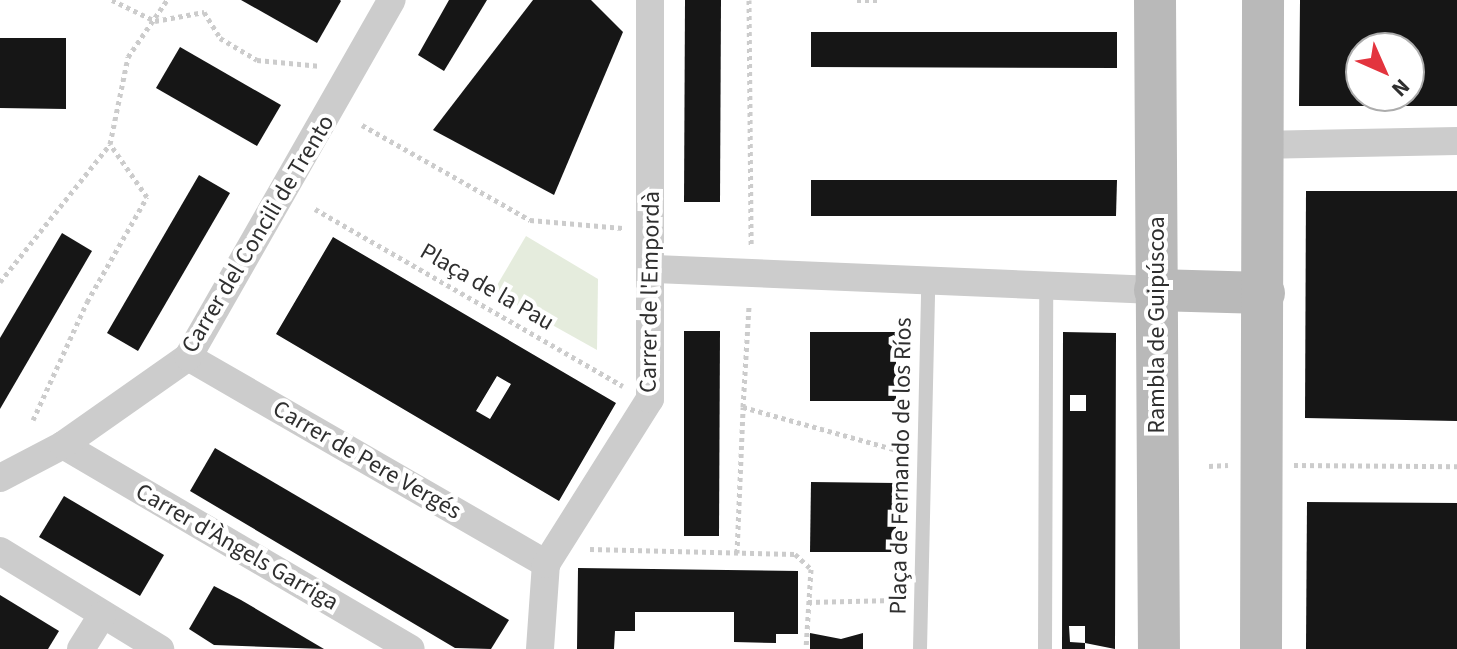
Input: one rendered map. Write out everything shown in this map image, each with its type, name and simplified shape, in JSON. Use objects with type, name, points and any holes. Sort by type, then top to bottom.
[{"type":"street","name":"Carrer del Concili de Trento","points":[[0,478],[63,445],[188,357],[392,0]]},
{"type":"street","name":"Carrer de l'Empordà","points":[[540,649],[546,564],[650,399],[655,269],[650,0]]},
{"type":"street","name":"Rambla de Guipúscoa","points":[[1155,0],[1159,649]]},
{"type":"street","points":[[1261,649],[1263,0]]},
{"type":"street","points":[[1263,145],[1457,141]]},
{"type":"street","points":[[655,269],[928,285],[1264,293]]},
{"type":"street","name":"Carrer de Pere Vergés","points":[[188,357],[546,564]]},
{"type":"street","name":"Carrer d'Àngels Garriga","points":[[63,445],[411,649]]},
{"type":"street","points":[[0,551],[160,649]]},
{"type":"street","points":[[81,649],[102,615]]},
{"type":"lane","name":"Plaça de Fernando de los Ríos","points":[[920,649],[928,285]]},
{"type":"lane","points":[[1045,649],[1046,288]]},
{"type":"path","points":[[112,0],[155,21],[204,12],[220,38],[257,60],[322,66]]},
{"type":"path","points":[[0,282],[110,144],[128,57],[167,0]]},
{"type":"path","points":[[749,0],[751,251]]},
{"type":"path","points":[[857,0],[880,0]]},
{"type":"path","points":[[362,125],[530,220],[628,228]]},
{"type":"path","points":[[33,420],[87,302],[147,197],[110,144]]},
{"type":"path","name":"Plaça de la Pau","points":[[315,209],[628,389]]},
{"type":"path","points":[[737,553],[749,306]]},
{"type":"path","points":[[743,407],[901,451]]},
{"type":"path","points":[[1280,465],[1457,466]]},
{"type":"path","points":[[579,549],[795,554],[811,569],[806,649]]},
{"type":"path","points":[[808,602],[895,600]]},
{"type":"green space","points":[[526,236],[598,279],[597,350],[493,292]]},
{"type":"building","points":[[241,0],[340,0],[341,1],[317,43]]},
{"type":"building","points":[[449,0],[487,0],[444,71],[418,55]]},
{"type":"building","points":[[533,0],[591,0],[623,32],[554,195],[433,130]]},
{"type":"building","points":[[685,0],[721,0],[720,202],[684,202]]},
{"type":"building","points":[[1300,0],[1457,0],[1457,106],[1425,106],[1425,32],[1345,32],[1345,106],[1299,106]]},
{"type":"building","points":[[811,32],[1117,32],[1117,68],[811,67]]},
{"type":"building","points":[[0,38],[66,38],[66,109],[0,108]]},
{"type":"building","points":[[180,47],[281,105],[257,146],[156,88]]},
{"type":"building","points":[[199,175],[230,193],[138,351],[107,333]]},
{"type":"building","points":[[811,180],[1117,180],[1116,216],[811,216]]},
{"type":"building","points":[[1306,191],[1457,191],[1457,421],[1305,418]]},
{"type":"building","points":[[62,233],[92,251],[0,409],[0,338]]},
{"type":"building","points":[[333,237],[616,403],[559,501],[276,334]],"holes":[[[497,376],[511,384],[490,419],[476,411]]]},
{"type":"building","points":[[684,331],[720,331],[719,536],[684,536]]},
{"type":"building","points":[[810,332],[896,332],[896,401],[810,401]]},
{"type":"building","points":[[1063,332],[1116,333],[1115,649],[1085,643],[1085,649],[1062,649]],"holes":[[[1070,395],[1086,395],[1086,411],[1070,411]],[[1069,626],[1085,626],[1085,643],[1070,642]]]},
{"type":"building","points":[[215,448],[509,620],[491,649],[455,648],[190,491]]},
{"type":"building","points":[[811,482],[896,483],[896,552],[810,552]]},
{"type":"building","points":[[64,496],[164,555],[140,596],[39,537]]},
{"type":"building","points":[[1307,502],[1457,503],[1457,649],[1306,649]]},
{"type":"building","points":[[578,568],[798,571],[798,634],[776,634],[776,643],[734,642],[734,612],[635,612],[635,631],[615,631],[614,649],[577,649]]},
{"type":"building","points":[[214,586],[324,649],[214,645],[189,629]]},
{"type":"building","points":[[0,595],[59,631],[48,649],[0,649]]},
{"type":"building","points":[[810,633],[841,639],[863,633],[863,649],[810,649]]}]
